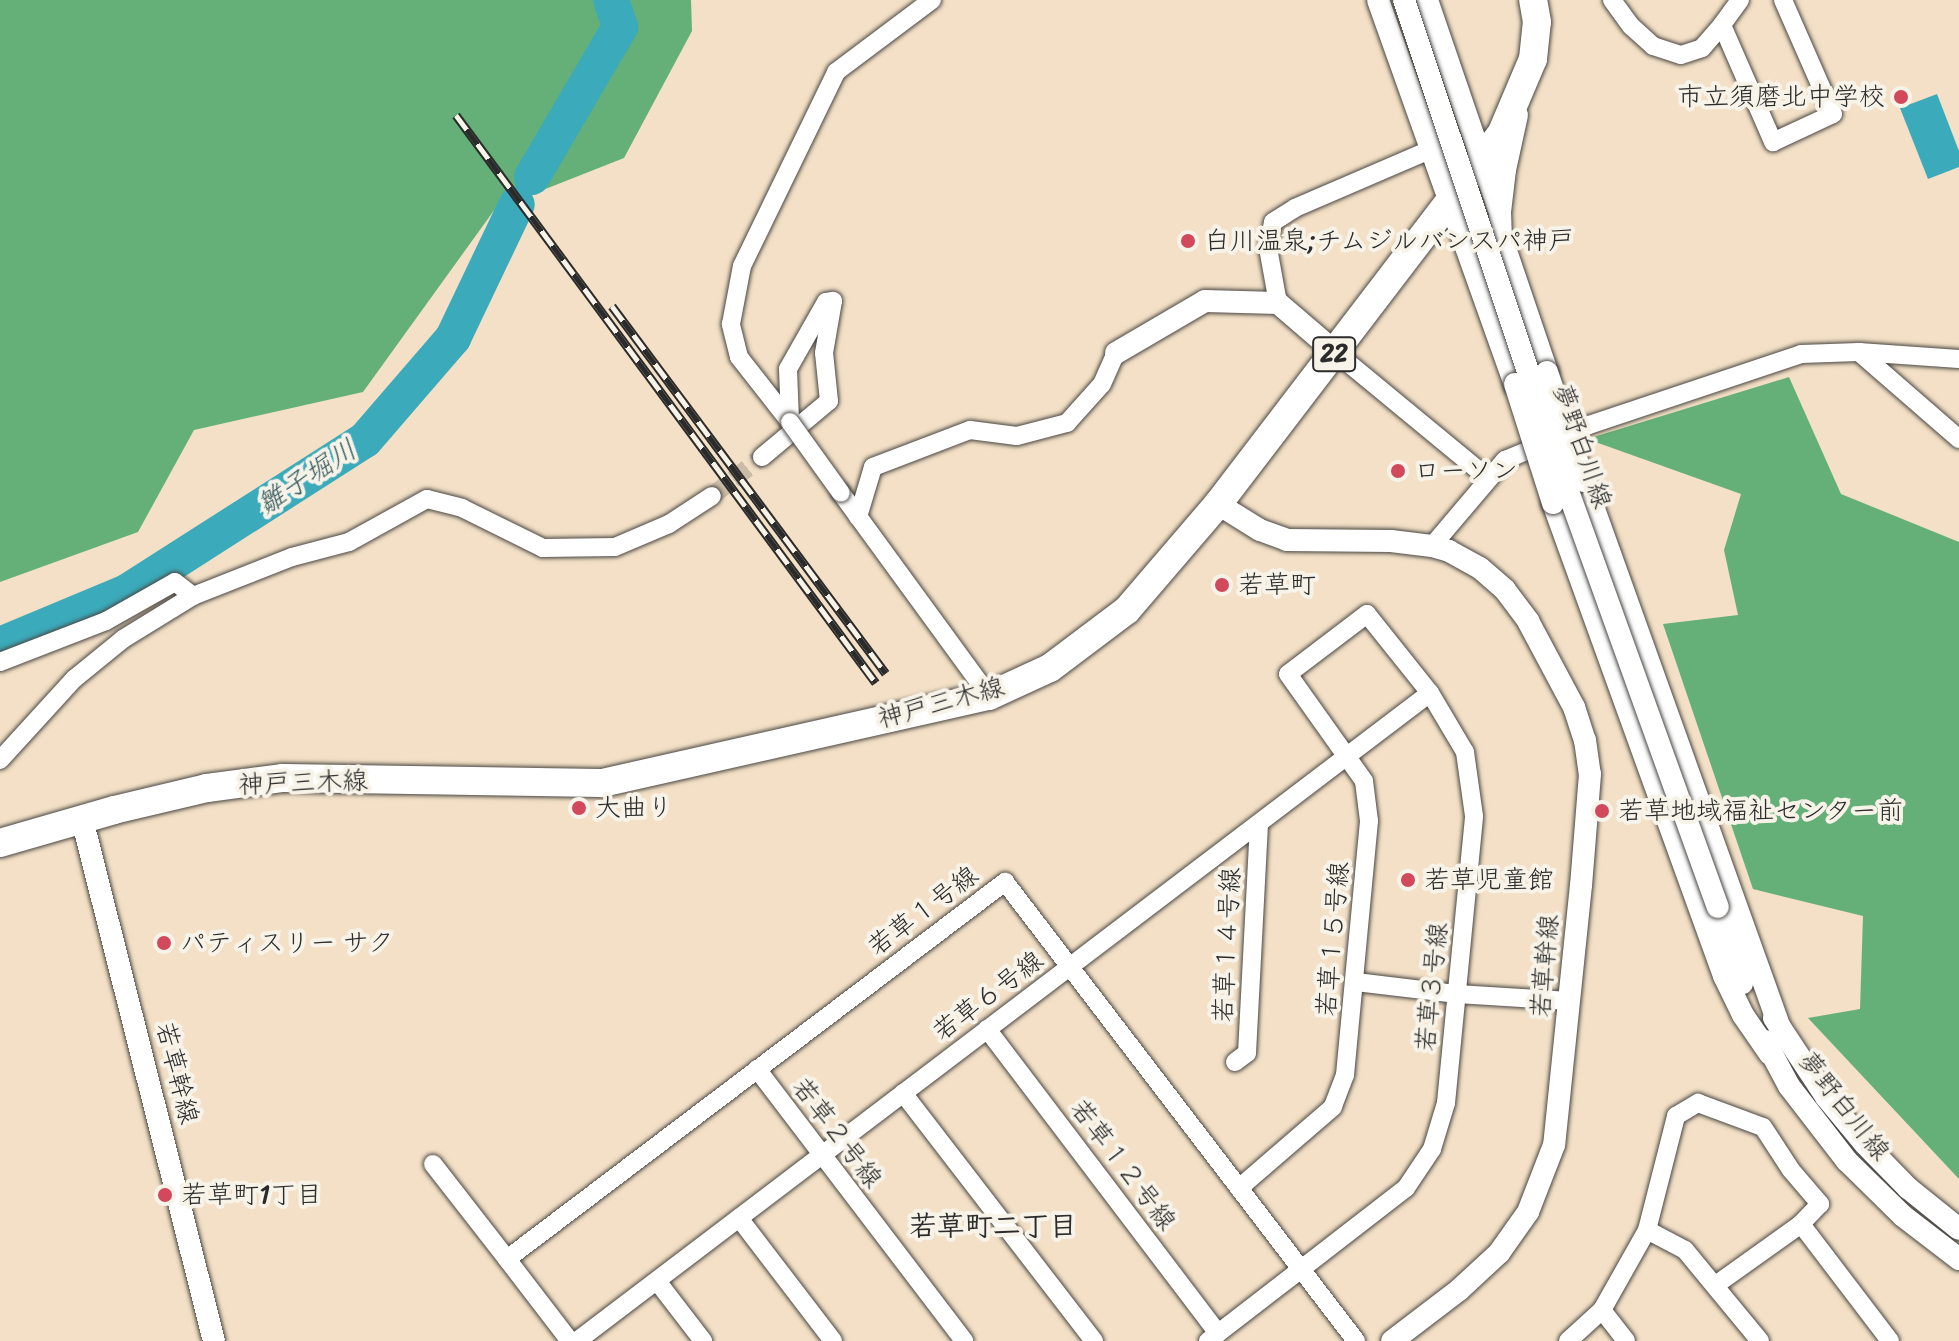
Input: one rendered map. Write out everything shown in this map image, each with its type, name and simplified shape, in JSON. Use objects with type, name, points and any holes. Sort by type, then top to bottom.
[{"type":"main road","name":"神戸三木線","points":[[0,843],[207,788],[283,778],[602,783],[989,696],[1050,668],[1127,610],[1218,504],[1502,132],[1523,86],[1536,40],[1533,0]]},
{"type":"street","points":[[932,0],[836,72],[742,266],[731,324],[739,357],[790,422],[989,696]]},
{"type":"street","points":[[1378,0],[1515,384],[1553,503],[1724,976],[1743,1015],[1770,1054]]},
{"type":"street","name":"夢野白川線","points":[[1404,0],[1568,491],[1718,907],[1740,979],[1770,1054],[1803,1106],[1847,1161],[1903,1216],[1959,1259]]},
{"type":"street","points":[[1427,0],[1500,212]]},
{"type":"street","points":[[1612,0],[1631,26],[1653,46],[1681,55],[1702,48],[1740,0]]},
{"type":"street","points":[[1722,25],[1773,142],[1833,114],[1783,0]]},
{"type":"street","points":[[1523,86],[1505,170],[1500,212],[1501,236],[1584,481],[1781,1031]]},
{"type":"street","points":[[1432,149],[1295,208],[1273,222],[1268,248],[1278,303],[1488,478]]},
{"type":"street","points":[[762,457],[829,401],[824,353],[833,301],[826,302],[788,369],[790,422]]},
{"type":"street","points":[[858,517],[873,467],[970,430],[1017,436],[1067,423],[1102,384],[1116,353],[1205,301],[1278,303]]},
{"type":"street","points":[[1859,352],[1959,439]]},
{"type":"street","points":[[1432,546],[1505,460],[1589,425],[1801,354],[1859,352],[1959,359]]},
{"type":"street","points":[[0,760],[74,679],[123,639],[193,596],[292,557],[349,542],[427,499],[462,508],[543,548],[615,547],[669,524],[712,496]]},
{"type":"street","name":"若草幹線","points":[[1218,504],[1260,530],[1287,540],[1391,541],[1432,546],[1468,560],[1505,590],[1528,621],[1574,707],[1585,740],[1590,774],[1554,1145],[1528,1212],[1499,1253],[1392,1341]]},
{"type":"street","points":[[0,662],[106,621],[175,582],[193,596]]},
{"type":"street","name":"若草３号線","points":[[1213,1337],[1406,1188],[1432,1149],[1446,1103],[1474,816],[1465,752],[1430,693],[1367,614],[1288,674]]},
{"type":"street","name":"若草１５号線","points":[[1239,1188],[1311,1130],[1333,1107],[1345,1075],[1356,982],[1369,821],[1364,781],[1288,674]]},
{"type":"street","name":"若草６号線","points":[[577,1341],[1430,693]]},
{"type":"street","name":"若草幹線","points":[[82,819],[214,1341]]},
{"type":"street","name":"若草１４号線","points":[[1235,1062],[1247,1053],[1259,824]]},
{"type":"street","name":"若草１号線","points":[[507,1259],[1005,882],[1356,1341]]},
{"type":"street","name":"夢野白川線","points":[[1718,907],[1781,1031],[1826,1097],[1865,1144],[1908,1188],[1959,1229]]},
{"type":"street","points":[[1356,982],[1457,994],[1570,1001]]},
{"type":"street","name":"若草１２号線","points":[[987,1029],[1213,1337]]},
{"type":"street","name":"若草２号線","points":[[757,1069],[964,1341]]},
{"type":"street","points":[[903,1093],[1094,1341]]},
{"type":"street","points":[[1568,1341],[1602,1310],[1647,1230],[1676,1116],[1698,1103],[1763,1127],[1791,1170],[1820,1204],[1801,1224],[1717,1284]]},
{"type":"street","points":[[433,1164],[570,1341]]},
{"type":"street","points":[[739,1218],[833,1341]]},
{"type":"street","points":[[1801,1224],[1890,1341]]},
{"type":"street","points":[[1647,1230],[1685,1250],[1717,1284],[1760,1341]]},
{"type":"street","points":[[657,1281],[703,1341]]},
{"type":"street","points":[[1602,1310],[1626,1341]]},
{"type":"green space","points":[[0,0],[691,0],[692,31],[624,158],[495,209],[363,392],[194,430],[138,532],[0,582]]},
{"type":"green space","points":[[1789,377],[1841,494],[1959,542],[1959,1179],[1808,1018],[1860,1009],[1863,916],[1753,889],[1663,624],[1738,615],[1724,550],[1741,494],[1587,439]]},
{"type":"water","points":[[1937,94],[1959,151],[1959,167],[1928,179],[1900,108]]},
{"type":"waterway","name":"雛子堀川","points":[[532,177],[620,27],[611,0]]},
{"type":"waterway","name":"雛子堀川","points":[[0,645],[127,592],[365,440],[453,338],[517,204]]},
{"type":"tunnel","points":[[712,496],[762,457]]},
{"type":"railway","points":[[456,115],[876,683]]},
{"type":"railway","points":[[612,306],[886,673]]},
{"type":"place","name":"市立須磨北中学校","points":[[1901,97]]},
{"type":"place","name":"白川温泉;チムジルバンスパ神戸","points":[[1188,241]]},
{"type":"place","name":"ローソン","points":[[1398,471]]},
{"type":"place","name":"若草町","points":[[1222,585]]},
{"type":"place","name":"大曲り","points":[[579,808]]},
{"type":"place","name":"若草地域福祉センター前","points":[[1602,811]]},
{"type":"place","name":"若草児童館","points":[[1408,880]]},
{"type":"place","name":"パティスリー サク","points":[[164,943]]},
{"type":"place","name":"若草町1丁目","points":[[165,1195]]},
{"type":"district","name":"若草町二丁目","points":[[993,1226]]}]
